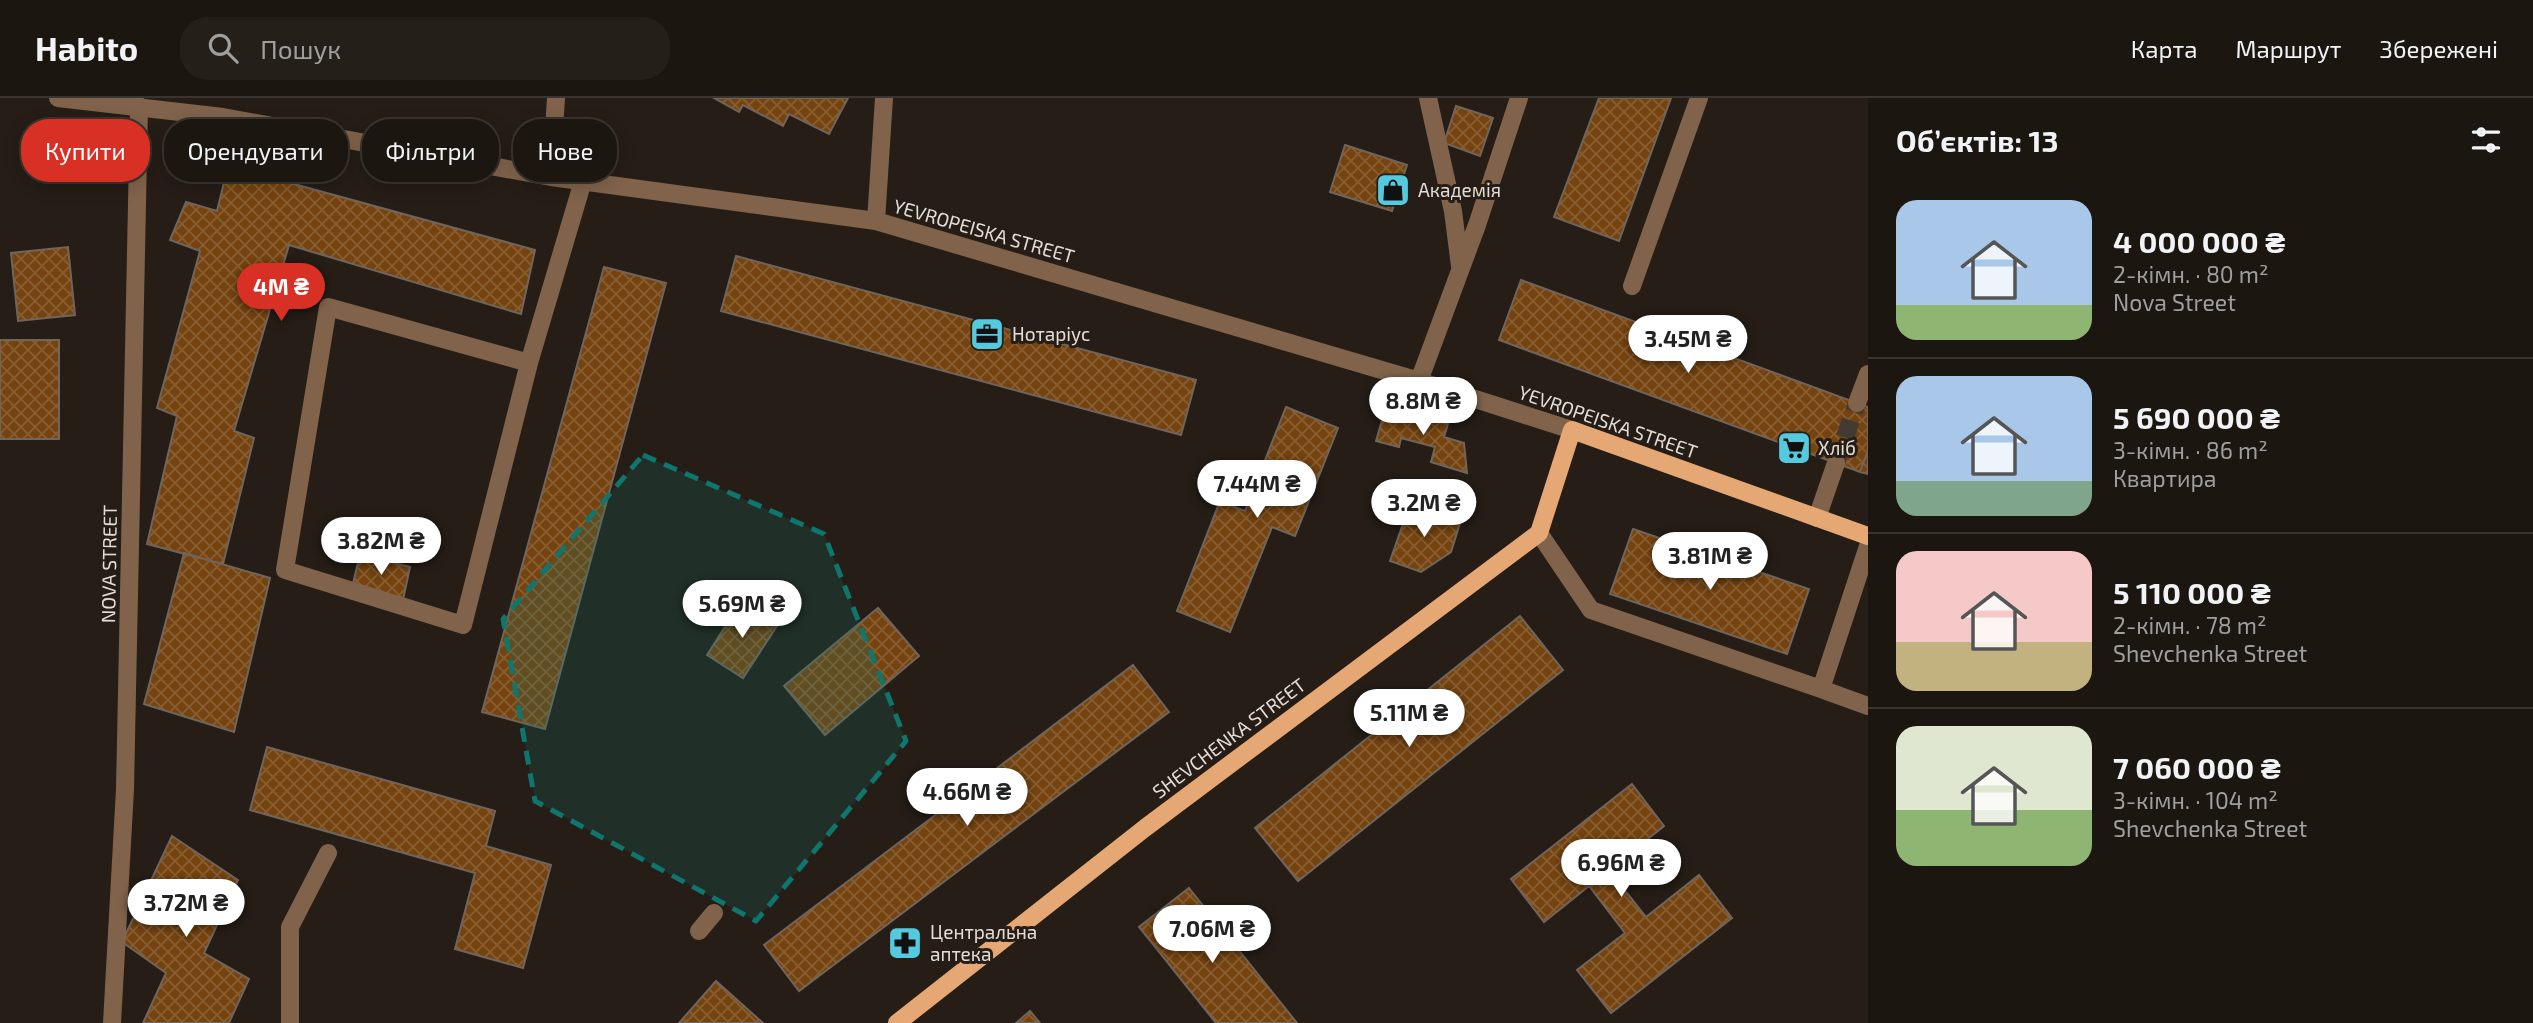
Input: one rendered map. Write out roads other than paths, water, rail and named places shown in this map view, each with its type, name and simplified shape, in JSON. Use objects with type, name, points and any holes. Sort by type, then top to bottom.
[{"type":"main road","name":"YEVROPEISKA STREET","points":[[1572,430],[1868,536]]},
{"type":"main road","points":[[1539,533],[1572,430]]},
{"type":"main road","name":"SHEVCHENKA STREET","points":[[897,1023],[1145,828],[1539,533]]},
{"type":"street","name":"YEVROPEISKA STREET","points":[[58,98],[223,117],[513,170]]},
{"type":"street","points":[[555,119],[556,98]]},
{"type":"street","points":[[876,221],[884,98]]},
{"type":"street","points":[[1428,98],[1453,211],[1460,269]]},
{"type":"street","points":[[1419,381],[1478,225],[1519,98]]},
{"type":"street","points":[[1632,286],[1699,98]]},
{"type":"street","name":"NOVA STREET","points":[[112,1023],[125,789],[139,106]]},
{"type":"street","points":[[529,363],[328,307],[285,570],[463,625],[529,363],[583,182]]},
{"type":"street","name":"YEVROPEISKA STREET","points":[[590,182],[876,221],[1419,381],[1572,430]]},
{"type":"street","points":[[1857,403],[1868,374]]},
{"type":"street","points":[[1816,518],[1836,463]]},
{"type":"street","points":[[1539,533],[1591,610],[1868,706]]},
{"type":"street","points":[[1821,689],[1868,546]]},
{"type":"street","points":[[290,1023],[290,927],[328,853]]},
{"type":"street","points":[[699,931],[714,913]]},
{"type":"tunnel","points":[[1836,463],[1857,403]]},
{"type":"place","name":"Академія","points":[[1393,190]]},
{"type":"place","name":"Нотаріус","points":[[987,334]]},
{"type":"place","name":"Хліб","points":[[1794,448]]},
{"type":"place","name":"Центральна аптека","points":[[905,943]]}]
